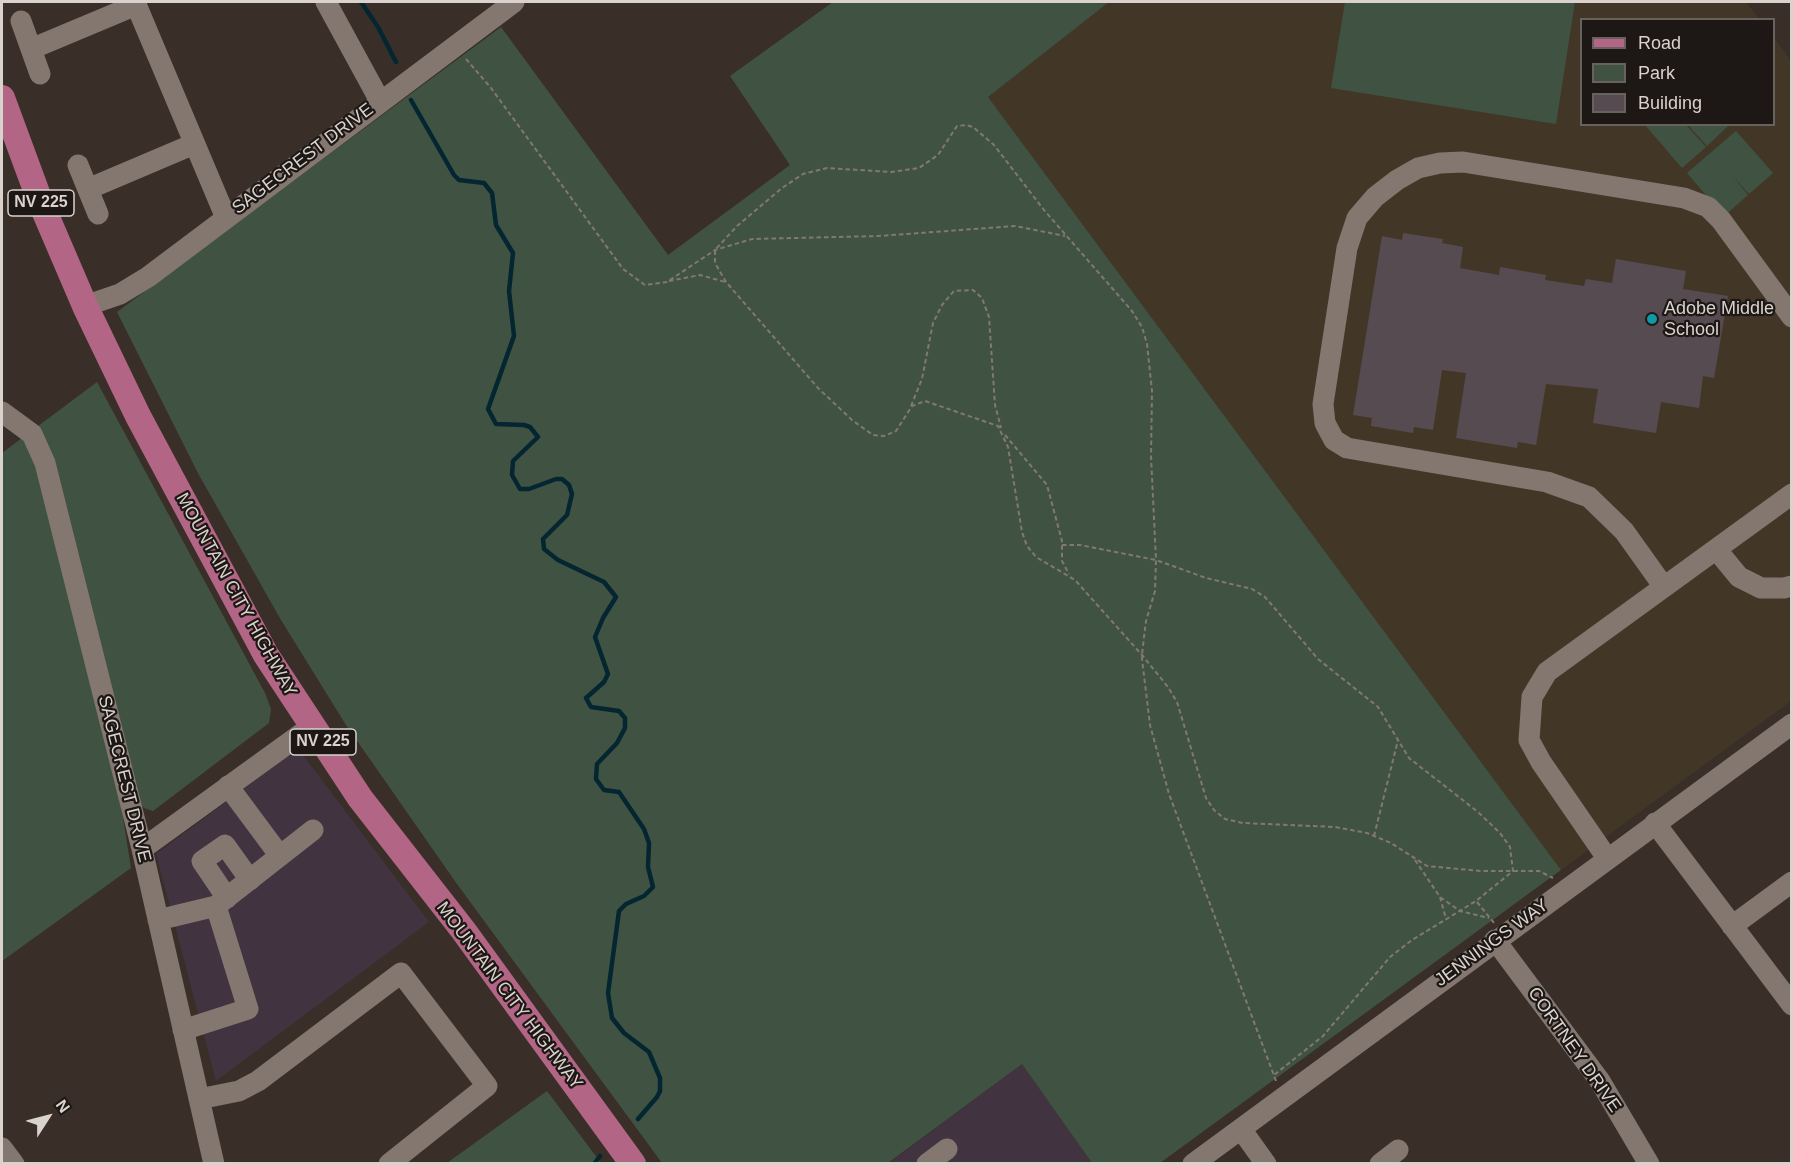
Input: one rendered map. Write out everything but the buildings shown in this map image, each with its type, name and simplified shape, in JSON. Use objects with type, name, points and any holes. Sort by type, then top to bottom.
[{"type":"main road","name":"MOUNTAIN CITY HIGHWAY","points":[[2,98],[40,201],[85,306],[203,541],[266,655],[360,798],[463,930],[633,1164]]},
{"type":"street","points":[[326,2],[380,101]]},
{"type":"street","name":"SAGECREST DRIVE","points":[[85,306],[120,294],[148,277],[514,2]]},
{"type":"street","points":[[31,49],[136,3],[226,218]]},
{"type":"street","points":[[21,21],[40,74]]},
{"type":"street","points":[[88,189],[194,144]]},
{"type":"street","points":[[1664,587],[1624,531],[1589,497],[1547,482],[1347,448],[1334,440],[1325,423],[1323,404],[1347,248],[1357,218],[1375,197],[1397,180],[1418,168],[1440,163],[1463,162],[1684,198],[1707,207],[1721,220],[1791,317]]},
{"type":"street","points":[[78,165],[98,214]]},
{"type":"street","name":"SAGECREST DRIVE","points":[[2,412],[32,434],[45,463],[142,849],[199,1099],[211,1163]]},
{"type":"street","points":[[1608,858],[1541,762],[1529,740],[1532,697],[1547,672],[1791,494]]},
{"type":"street","points":[[1716,549],[1739,577],[1761,588],[1791,586]]},
{"type":"street","name":"JENNINGS WAY","points":[[1193,1164],[1791,724]]},
{"type":"street","points":[[142,849],[312,726]]},
{"type":"street","points":[[228,786],[280,856]]},
{"type":"street","points":[[1655,824],[1791,1005]]},
{"type":"street","points":[[158,920],[221,902],[313,830]]},
{"type":"street","points":[[183,1030],[248,1009],[221,902],[202,861],[225,845],[250,880]]},
{"type":"street","points":[[1732,926],[1791,882]]},
{"type":"street","name":"CORTNEY DRIVE","points":[[1499,937],[1600,1081],[1649,1164]]},
{"type":"street","points":[[199,1099],[239,1091],[258,1081],[402,973],[487,1086],[389,1164]]},
{"type":"street","points":[[1240,1129],[1266,1164]]},
{"type":"street","points":[[2,1148],[14,1164]]},
{"type":"street","points":[[927,1164],[947,1149]]},
{"type":"street","points":[[1380,1164],[1398,1150]]},
{"type":"path","points":[[455,45],[491,88],[628,275],[645,285],[700,275],[726,282]]},
{"type":"path","points":[[667,282],[715,250],[754,210],[794,179],[827,168],[891,172],[919,168],[938,155],[954,129],[960,125],[973,127],[986,137],[1132,311],[1145,336],[1152,391],[1151,456],[1156,560],[1155,591],[1146,621],[1142,655],[1150,725],[1162,774],[1282,1098]]},
{"type":"path","points":[[715,250],[752,238],[772,236],[879,236],[979,227],[1032,227],[1068,236]]},
{"type":"path","points":[[715,250],[715,262],[726,282],[818,388],[866,431],[879,436],[891,434],[900,426],[915,403],[925,401],[994,423],[1001,430],[1047,485],[1062,545],[1062,561],[1069,575],[1142,655],[1177,702],[1206,798],[1219,815],[1244,823],[1335,827],[1374,836],[1397,846],[1414,859],[1433,867],[1539,871],[1568,887]]},
{"type":"path","points":[[909,412],[922,379],[933,323],[942,305],[954,291],[973,290],[982,298],[989,317],[995,405],[1008,447],[1022,532],[1036,557],[1069,575]]},
{"type":"path","points":[[1062,545],[1080,545],[1156,560],[1251,590],[1265,597],[1318,659],[1378,707],[1415,764],[1478,812],[1500,833],[1512,854],[1513,871]]},
{"type":"path","points":[[1374,836],[1398,740]]},
{"type":"path","points":[[1414,859],[1440,897],[1446,919]]},
{"type":"path","points":[[1274,1075],[1323,1036],[1390,957],[1476,901],[1513,871]]},
{"type":"path","points":[[1440,897],[1460,911],[1489,918]]},
{"type":"path","points":[[1476,901],[1489,918],[1499,937]]},
{"type":"shaded area","points":[[1109,2],[1746,2],[1758,18],[1580,18],[1580,126],[1775,126],[1775,39],[1791,61],[1791,701],[1561,870],[988,97]]},
{"type":"shaded area","points":[[303,755],[429,922],[216,1081],[156,854],[288,756]]},
{"type":"shaded area","points":[[1022,1064],[1092,1163],[888,1164]]},
{"type":"green space","points":[[833,2],[1109,2],[988,97],[1561,870],[1160,1163],[1092,1163],[1022,1064],[888,1163],[662,1163],[457,884],[346,725],[281,620],[199,475],[117,312],[501,27],[668,255],[790,165],[730,76]]},
{"type":"green space","points":[[1345,2],[1575,2],[1556,124],[1331,88]]},
{"type":"green space","points":[[1646,126],[1687,126],[1706,147],[1682,168]]},
{"type":"green space","points":[[1689,126],[1728,126],[1707,146]]},
{"type":"green space","points":[[1736,131],[1773,173],[1749,194],[1732,175],[1748,195],[1724,216],[1687,173]]},
{"type":"green space","points":[[97,382],[265,693],[271,709],[269,723],[153,811],[144,808],[138,802],[120,799],[131,868],[2,961],[2,453]]},
{"type":"green space","points":[[547,1091],[601,1163],[447,1163]]},
{"type":"waterway","points":[[361,2],[378,27],[396,62]]},
{"type":"waterway","points":[[411,100],[454,175],[459,180],[484,183],[492,193],[496,225],[513,253],[509,291],[514,336],[488,409],[496,424],[524,425],[530,427],[538,437],[513,461],[512,475],[520,489],[529,489],[556,479],[562,479],[569,485],[572,494],[567,515],[543,539],[544,549],[558,560],[604,582],[616,597],[595,637],[608,674],[604,682],[586,698],[591,707],[619,711],[625,718],[625,728],[617,743],[597,764],[596,779],[604,790],[619,792],[644,829],[649,843],[648,867],[653,887],[644,896],[626,904],[619,911],[608,993],[612,1018],[624,1033],[649,1052],[660,1078],[660,1091],[657,1097],[638,1119]]},
{"type":"waterway","points":[[594,1164],[600,1156]]},
{"type":"place","name":"Adobe Middle School","points":[[1652,319]]}]
